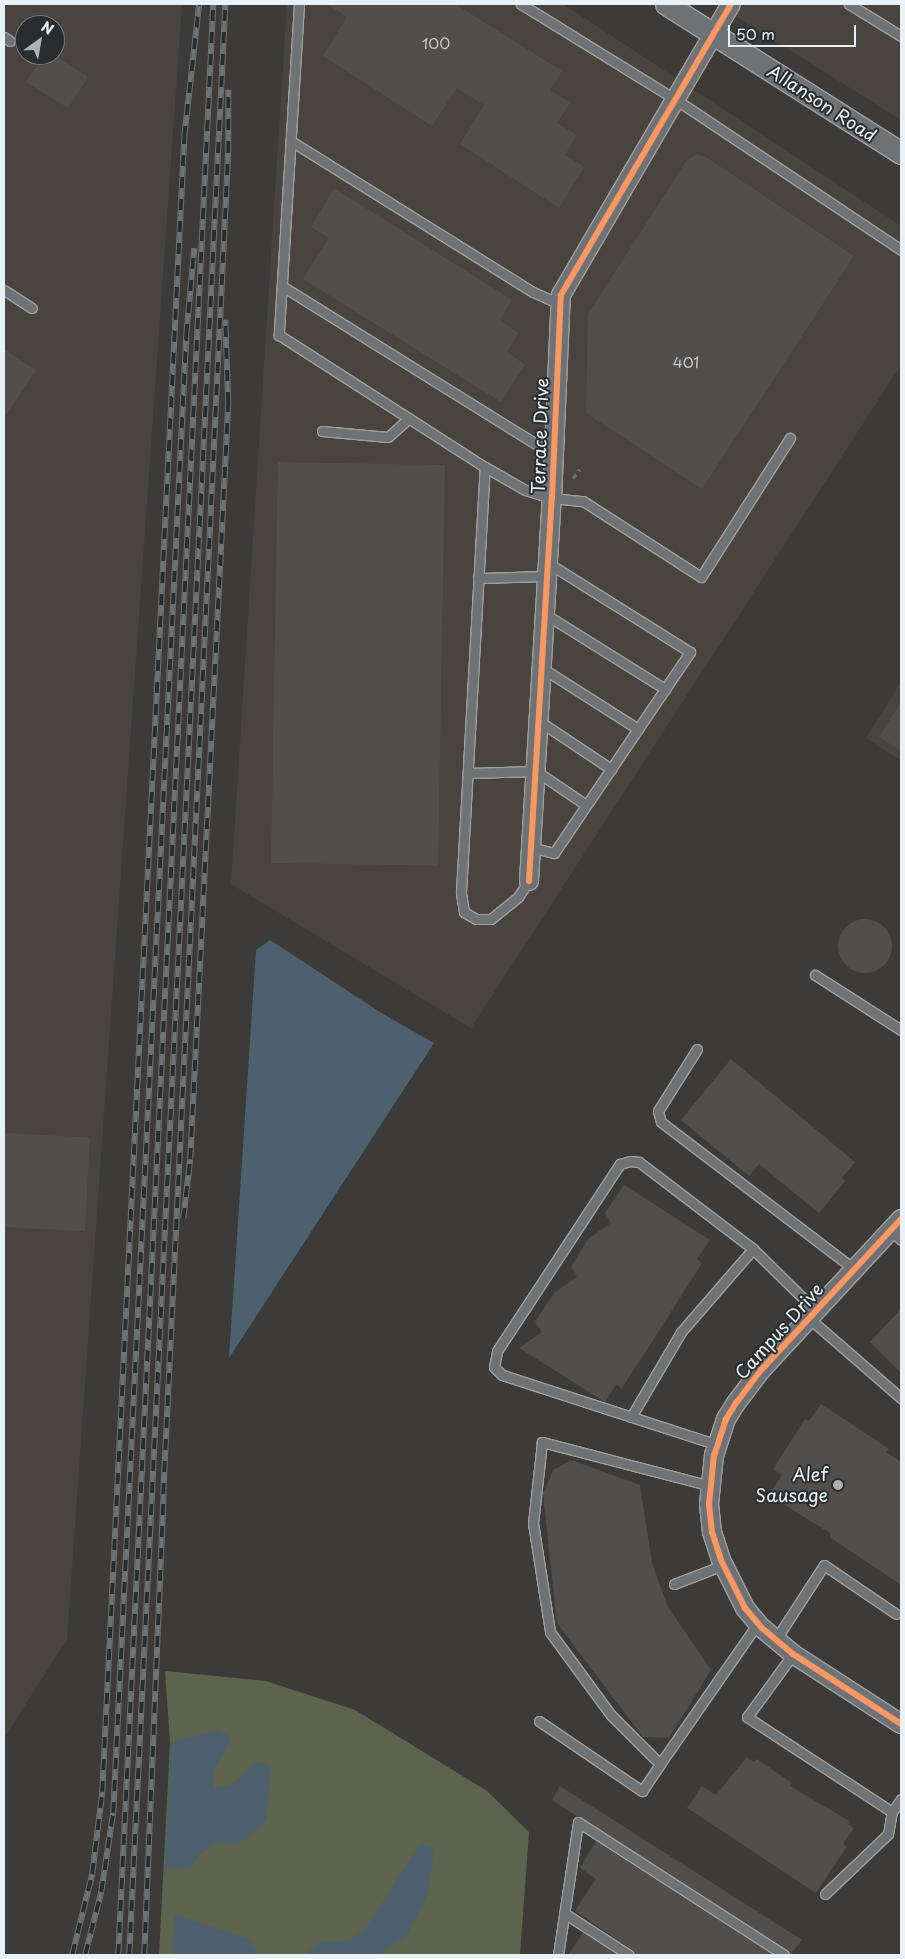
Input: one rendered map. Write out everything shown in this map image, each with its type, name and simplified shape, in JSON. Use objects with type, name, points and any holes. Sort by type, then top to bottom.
[{"type":"street","name":"Allanson Road","points":[[666,4],[901,154]]},
{"type":"street","name":"Terrace Drive","points":[[529,881],[552,498],[560,294],[712,33],[731,4]]},
{"type":"street","name":"Campus Drive","points":[[898,1230],[855,1270],[761,1370],[736,1403],[718,1445],[709,1504],[712,1532],[723,1565],[745,1608],[758,1623],[793,1654],[901,1724]]},
{"type":"lane","points":[[299,4],[279,335],[485,467],[525,490],[552,498],[583,501],[701,577],[790,438]]},
{"type":"lane","points":[[521,4],[675,99],[901,250]]},
{"type":"lane","points":[[849,4],[901,36]]},
{"type":"lane","points":[[291,141],[533,292],[560,304]]},
{"type":"lane","points":[[282,286],[554,455]]},
{"type":"lane","points":[[4,290],[32,308]]},
{"type":"lane","points":[[322,431],[388,437],[409,418]]},
{"type":"lane","points":[[485,467],[461,892],[464,912],[476,919],[491,920],[518,897],[529,881]]},
{"type":"lane","points":[[478,578],[548,570],[690,652],[554,853],[531,847]]},
{"type":"lane","points":[[545,614],[665,689]]},
{"type":"lane","points":[[542,668],[638,730]]},
{"type":"lane","points":[[539,721],[611,769]]},
{"type":"lane","points":[[468,773],[536,771],[586,805]]},
{"type":"lane","points":[[815,975],[901,1030]]},
{"type":"lane","points":[[697,1049],[658,1111],[660,1122],[855,1270]]},
{"type":"lane","points":[[718,1445],[502,1375],[494,1367],[497,1351],[620,1164],[630,1161],[639,1162],[753,1250],[813,1315],[901,1398]]},
{"type":"lane","points":[[631,1417],[681,1332],[753,1250]]},
{"type":"lane","points":[[660,1764],[611,1715],[550,1632],[533,1523],[542,1442],[711,1486]]},
{"type":"lane","points":[[674,1584],[723,1565]]},
{"type":"lane","points":[[776,1639],[824,1565],[896,1614]]},
{"type":"lane","points":[[539,1721],[642,1791],[758,1623]]},
{"type":"lane","points":[[793,1654],[747,1717],[892,1812]]},
{"type":"lane","points":[[825,1894],[888,1834],[892,1812],[901,1799]]},
{"type":"lane","points":[[558,1955],[578,1822],[784,1955]]},
{"type":"lane","points":[[564,1913],[629,1955]]},
{"type":"path","points":[[573,478],[580,469]]},
{"type":"shaded area","points":[[4,4],[182,4],[67,1639],[4,1738]]},
{"type":"shaded area","points":[[287,4],[563,4],[901,226],[901,365],[471,1028],[231,884]]},
{"type":"shaded area","points":[[716,4],[901,4],[901,120]]},
{"type":"shaded area","points":[[901,682],[901,761],[866,738]]},
{"type":"green space","points":[[165,1671],[266,1681],[355,1710],[487,1791],[529,1832],[520,1955],[159,1955],[170,1743]]},
{"type":"water","points":[[270,940],[383,1014],[434,1043],[229,1358],[256,950]]},
{"type":"water","points":[[217,1730],[232,1738],[213,1772],[214,1788],[230,1786],[256,1762],[271,1766],[266,1819],[249,1837],[235,1844],[216,1843],[200,1854],[191,1868],[166,1868],[170,1743]]},
{"type":"water","points":[[421,1843],[434,1848],[428,1893],[407,1935],[379,1955],[305,1955],[319,1942],[349,1941],[366,1928]]},
{"type":"water","points":[[174,1914],[249,1939],[259,1955],[172,1955]]},
{"type":"building","points":[[327,4],[455,4],[562,71],[550,90],[570,103],[557,123],[577,135],[565,155],[584,167],[559,208],[460,144],[484,105],[457,88],[432,126],[323,56],[347,17]]},
{"type":"building","points":[[65,62],[88,77],[68,108],[26,82],[37,65],[65,65]]},
{"type":"building","points":[[696,154],[706,157],[854,256],[702,489],[586,413],[588,314],[687,160]]},
{"type":"building","points":[[334,188],[512,300],[500,320],[518,333],[507,352],[525,365],[501,402],[303,279],[329,238],[311,227]]},
{"type":"building","points":[[4,349],[36,370],[4,418]]},
{"type":"building","points":[[278,462],[445,465],[438,866],[271,863]]},
{"type":"building","points":[[901,702],[901,751],[879,737]]},
{"type":"building","points":[[865,919],[875,921],[884,927],[890,936],[892,946],[890,956],[884,965],[875,971],[865,973],[855,971],[846,965],[840,956],[838,946],[840,936],[846,927],[855,921]]},
{"type":"building","points":[[731,1059],[855,1162],[842,1178],[845,1181],[819,1213],[759,1164],[749,1176],[681,1120]]},
{"type":"building","points":[[4,1133],[90,1138],[85,1231],[4,1227]]},
{"type":"building","points":[[624,1185],[710,1240],[697,1259],[702,1263],[622,1388],[616,1385],[605,1402],[519,1348],[542,1332],[535,1322],[554,1293],[577,1277],[571,1267],[588,1239],[611,1223],[605,1213]]},
{"type":"building","points":[[901,1309],[901,1373],[870,1342]]},
{"type":"building","name":"Alef Sausage","points":[[821,1404],[889,1449],[886,1452],[901,1462],[901,1585],[831,1538],[830,1533],[769,1495],[782,1475],[773,1469],[805,1419],[809,1421]]},
{"type":"building","points":[[571,1460],[640,1485],[652,1563],[668,1607],[711,1670],[669,1738],[643,1737],[557,1623],[543,1494],[553,1470]]},
{"type":"building","points":[[747,1757],[754,1762],[757,1759],[792,1783],[790,1786],[849,1821],[848,1824],[854,1828],[843,1844],[847,1847],[816,1893],[687,1808],[702,1786],[716,1795]]},
{"type":"building","points":[[560,1786],[802,1940],[790,1955],[787,1950],[552,1800]]},
{"type":"building","points":[[596,1841],[773,1955],[635,1955],[632,1950],[575,1911],[596,1879],[580,1868]]},
{"type":"building","points":[[583,1933],[618,1955],[568,1955]]},
{"type":"railway","points":[[72,1955],[92,1874],[102,1792],[184,137],[199,4]]},
{"type":"railway","points":[[118,1955],[213,4]]},
{"type":"railway","points":[[129,1955],[225,4]]},
{"type":"railway","points":[[144,1955],[163,1494],[228,152],[228,90]]},
{"type":"railway","points":[[85,1955],[101,1892],[113,1813],[186,335],[194,248]]},
{"type":"railway","points":[[183,1219],[190,1159],[228,403],[225,320]]},
{"type":"cycle path","points":[[529,881],[552,498],[561,295],[731,4]]},
{"type":"cycle path","points":[[901,1219],[761,1370],[736,1403],[726,1419],[714,1455],[709,1504],[712,1532],[721,1560],[745,1608],[762,1628],[793,1654],[901,1724]]},
{"type":"place","name":"Alef Sausage","points":[[838,1485]]}]
